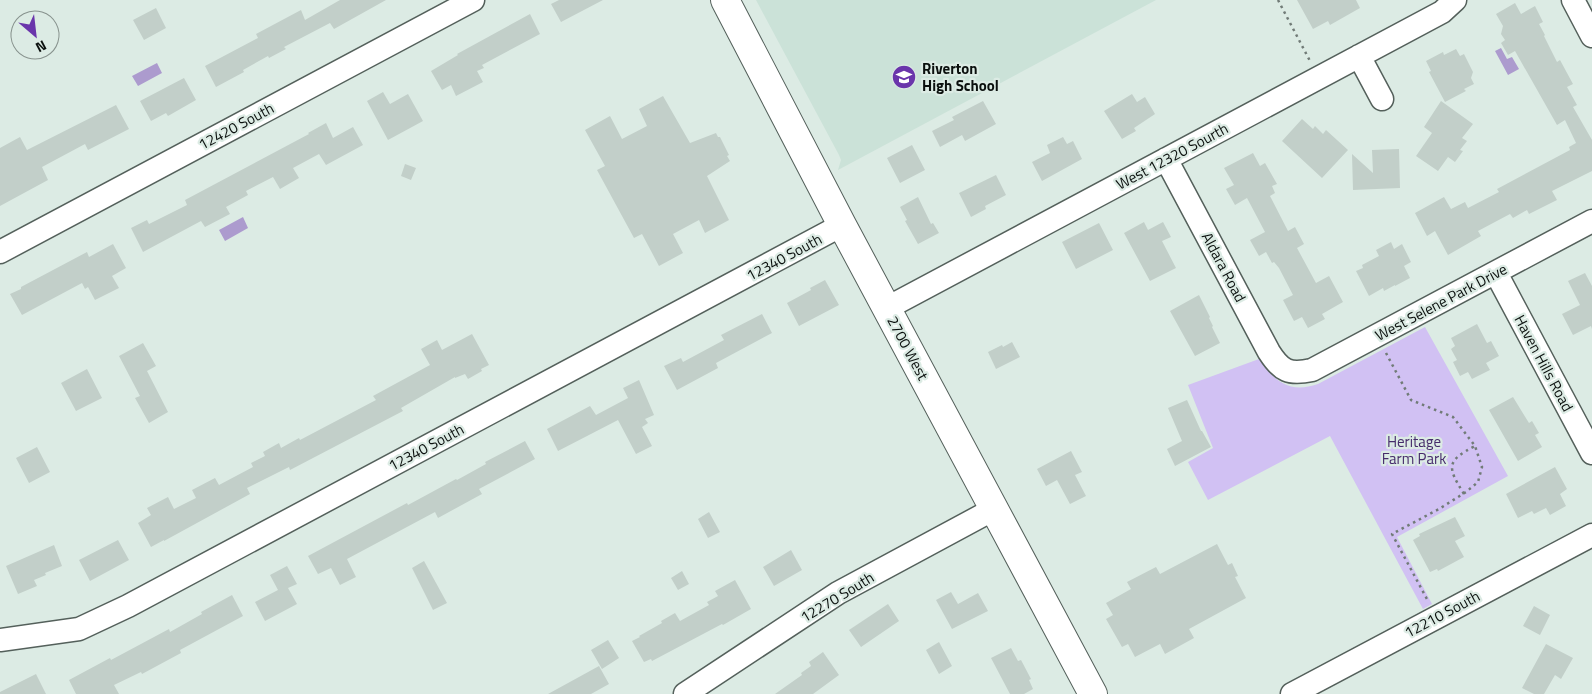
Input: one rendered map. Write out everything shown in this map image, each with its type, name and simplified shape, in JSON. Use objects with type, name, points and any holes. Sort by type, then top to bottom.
[{"type":"main road","name":"2700 West","points":[[730,2],[842,225],[1093,694]]},
{"type":"street","name":"12420 South","points":[[0,252],[473,0]]},
{"type":"street","name":"West 12320 Sourth","points":[[887,308],[1442,12],[1455,0]]},
{"type":"street","points":[[1573,0],[1592,36]]},
{"type":"street","points":[[1359,56],[1382,99]]},
{"type":"street","name":"Aldara Road","points":[[1166,158],[1269,352],[1277,364],[1287,371]]},
{"type":"street","name":"West Selene Park Drive","points":[[1287,371],[1298,373],[1312,370],[1592,221]]},
{"type":"street","name":"12340 South","points":[[0,640],[79,628],[128,606],[842,225]]},
{"type":"street","name":"Haven Hills Road","points":[[1496,273],[1592,453]]},
{"type":"street","name":"12270 South","points":[[685,694],[838,593],[994,509]]},
{"type":"street","name":"12210 South","points":[[1292,694],[1592,535]]},
{"type":"path","points":[[1278,0],[1311,64]]},
{"type":"path","points":[[1386,353],[1411,400],[1453,417],[1475,446],[1482,468],[1478,482],[1464,494],[1392,534],[1428,601]]},
{"type":"path","points":[[1464,494],[1452,472],[1452,465],[1456,458],[1475,446]]},
{"type":"shaded area","name":"Riverton High School","points":[[756,0],[1156,0],[838,170],[841,160],[839,155]]},
{"type":"shaded area","points":[[1501,48],[1507,59],[1512,57],[1519,69],[1508,75],[1495,51]]},
{"type":"shaded area","points":[[157,63],[162,73],[138,86],[132,76]]},
{"type":"shaded area","points":[[243,217],[248,228],[225,241],[219,230]]},
{"type":"green space","name":"Heritage Farm Park","points":[[1425,327],[1508,476],[1397,537],[1432,604],[1423,609],[1330,436],[1208,500],[1188,462],[1213,448],[1188,385],[1259,359],[1271,374],[1284,383],[1291,386],[1308,387],[1318,384]]},
{"type":"building","points":[[340,0],[386,0],[334,29],[330,23],[284,47],[286,49],[269,58],[268,56],[243,70],[244,72],[216,87],[205,66],[258,38],[256,34],[301,10],[305,20]]},
{"type":"building","points":[[559,0],[603,0],[561,22],[551,4]]},
{"type":"building","points":[[1297,0],[1356,0],[1360,8],[1330,25],[1328,21],[1313,29]]},
{"type":"building","points":[[1515,3],[1521,14],[1535,6],[1543,22],[1539,24],[1544,36],[1557,62],[1560,60],[1573,84],[1567,87],[1577,105],[1573,107],[1592,140],[1592,171],[1552,191],[1557,200],[1529,214],[1527,210],[1513,218],[1510,214],[1478,231],[1481,236],[1448,255],[1435,231],[1427,236],[1415,213],[1444,197],[1451,209],[1465,202],[1468,208],[1499,192],[1497,189],[1570,150],[1569,147],[1576,143],[1565,120],[1557,125],[1515,51],[1508,55],[1501,43],[1505,40],[1501,34],[1503,26],[1496,14]]},
{"type":"building","points":[[156,8],[166,28],[144,40],[133,20]]},
{"type":"building","points":[[530,14],[540,34],[482,65],[484,68],[477,71],[483,82],[456,96],[451,85],[442,90],[431,71],[457,54]]},
{"type":"building","points":[[1456,49],[1460,56],[1464,54],[1473,72],[1471,78],[1474,84],[1464,89],[1466,91],[1445,102],[1429,72],[1431,71],[1426,61],[1443,52],[1444,55]]},
{"type":"building","points":[[184,78],[196,100],[168,116],[166,113],[151,121],[140,101]]},
{"type":"building","points":[[383,92],[390,104],[408,94],[423,121],[388,140],[367,101]]},
{"type":"building","points":[[1132,94],[1137,102],[1145,97],[1155,114],[1134,128],[1136,131],[1122,139],[1104,111]]},
{"type":"building","points":[[663,96],[690,143],[716,133],[720,137],[730,161],[707,176],[729,220],[705,233],[699,220],[673,234],[683,253],[659,266],[642,234],[634,238],[597,170],[605,166],[585,130],[610,116],[622,139],[647,126],[639,109]]},
{"type":"building","points":[[983,101],[996,124],[965,141],[962,135],[940,147],[932,131],[954,120],[952,117]]},
{"type":"building","points":[[1441,101],[1473,124],[1462,138],[1467,141],[1460,150],[1463,151],[1455,162],[1448,157],[1438,171],[1416,156],[1432,133],[1424,127]]},
{"type":"building","points":[[116,105],[129,129],[88,150],[85,144],[42,167],[48,180],[0,206],[0,148],[20,137],[27,150]]},
{"type":"building","points":[[1302,119],[1313,129],[1315,126],[1323,134],[1326,130],[1348,150],[1322,178],[1282,141]]},
{"type":"building","points":[[326,123],[333,138],[353,127],[363,145],[326,165],[319,154],[293,168],[299,178],[280,189],[273,177],[246,191],[248,195],[226,207],[230,214],[205,227],[201,221],[143,252],[131,228],[147,220],[149,224],[187,205],[185,200],[309,134]]},
{"type":"building","points":[[1063,137],[1067,144],[1073,141],[1082,159],[1042,181],[1032,162],[1050,153],[1047,145]]},
{"type":"building","points":[[912,145],[925,170],[900,183],[887,158]]},
{"type":"building","points":[[1399,149],[1400,188],[1353,190],[1352,154],[1373,173],[1372,150]]},
{"type":"building","points":[[1253,153],[1260,166],[1265,163],[1277,184],[1272,186],[1275,193],[1270,196],[1288,231],[1295,227],[1304,244],[1297,248],[1316,283],[1329,276],[1343,302],[1322,314],[1325,319],[1308,328],[1302,317],[1294,321],[1283,300],[1293,295],[1279,268],[1274,262],[1272,263],[1266,252],[1259,256],[1250,240],[1265,232],[1247,198],[1235,205],[1226,189],[1234,185],[1224,168]]},
{"type":"building","points":[[405,164],[416,168],[411,180],[401,176]]},
{"type":"building","points":[[996,175],[1006,195],[985,206],[986,209],[971,217],[959,193]]},
{"type":"building","points":[[918,197],[931,224],[933,223],[939,233],[918,244],[905,221],[907,220],[900,207]]},
{"type":"building","points":[[1144,222],[1148,230],[1163,222],[1171,237],[1162,241],[1176,268],[1150,281],[1124,233]]},
{"type":"building","points":[[1099,223],[1113,250],[1076,269],[1062,242]]},
{"type":"building","points":[[1391,242],[1394,249],[1402,244],[1411,262],[1404,266],[1410,278],[1384,291],[1383,288],[1369,296],[1356,271],[1363,268],[1362,265],[1379,256],[1376,250]]},
{"type":"building","points":[[113,244],[126,268],[112,276],[119,288],[95,300],[88,287],[85,289],[82,283],[22,315],[10,294],[87,252],[89,257]]},
{"type":"building","points":[[1585,273],[1592,286],[1592,329],[1591,326],[1573,335],[1562,314],[1580,305],[1568,281]]},
{"type":"building","points":[[825,280],[839,305],[799,326],[787,303]]},
{"type":"building","points":[[1199,295],[1220,343],[1195,356],[1170,311]]},
{"type":"building","points":[[762,314],[772,333],[716,363],[718,368],[677,390],[664,366],[681,358],[683,362],[724,340],[721,335]]},
{"type":"building","points":[[1477,324],[1487,343],[1491,341],[1499,356],[1486,363],[1490,370],[1472,379],[1468,372],[1460,376],[1453,362],[1457,360],[1451,349],[1455,346],[1451,338]]},
{"type":"building","points":[[472,334],[489,365],[481,369],[482,371],[468,379],[465,374],[455,377],[401,408],[403,411],[290,470],[289,467],[247,488],[250,494],[151,547],[138,523],[151,515],[147,508],[168,497],[174,509],[196,498],[192,490],[215,478],[219,485],[253,467],[251,463],[265,456],[263,452],[279,443],[281,448],[299,438],[300,440],[376,400],[373,396],[430,365],[421,349],[437,340],[442,350]]},
{"type":"building","points":[[1012,342],[1020,357],[996,369],[988,352]]},
{"type":"building","points":[[143,343],[156,366],[147,371],[168,412],[149,423],[135,398],[140,396],[119,356]]},
{"type":"building","points":[[87,369],[102,398],[76,411],[61,383]]},
{"type":"building","points":[[639,380],[654,415],[645,419],[648,423],[642,427],[652,446],[636,454],[618,420],[558,451],[547,429],[590,406],[596,415],[628,398],[623,388]]},
{"type":"building","points":[[1513,397],[1529,423],[1532,421],[1539,433],[1535,435],[1542,447],[1518,461],[1489,410]]},
{"type":"building","points":[[1187,400],[1201,431],[1211,447],[1175,466],[1167,449],[1182,441],[1168,408]]},
{"type":"building","points":[[525,441],[535,459],[479,489],[482,494],[438,518],[435,512],[347,559],[356,577],[340,585],[331,568],[318,574],[308,556],[407,503],[408,505],[457,480],[486,464],[485,462]]},
{"type":"building","points":[[37,447],[50,472],[29,483],[16,458]]},
{"type":"building","points":[[1071,451],[1082,472],[1075,475],[1086,496],[1070,504],[1057,480],[1046,486],[1037,469]]},
{"type":"building","points":[[1555,467],[1567,489],[1560,494],[1566,506],[1550,515],[1546,508],[1534,514],[1532,511],[1518,518],[1506,494]]},
{"type":"building","points":[[709,512],[720,532],[708,538],[698,519]]},
{"type":"building","points":[[1455,517],[1465,536],[1455,541],[1464,557],[1438,571],[1437,569],[1430,572],[1413,540],[1420,536],[1419,534]]},
{"type":"building","points":[[118,540],[129,560],[90,581],[79,560]]},
{"type":"building","points":[[1217,544],[1228,565],[1232,563],[1238,576],[1235,577],[1246,598],[1189,629],[1194,638],[1165,654],[1160,644],[1135,657],[1128,644],[1122,647],[1106,619],[1113,615],[1106,603],[1131,589],[1127,582],[1156,567],[1160,574]]},
{"type":"building","points":[[54,545],[62,566],[34,580],[37,586],[18,594],[6,566]]},
{"type":"building","points":[[791,550],[802,570],[774,586],[763,567]]},
{"type":"building","points":[[424,561],[447,603],[433,610],[412,568]]},
{"type":"building","points":[[287,566],[297,584],[288,588],[297,604],[265,621],[255,602],[278,590],[270,575]]},
{"type":"building","points":[[682,571],[689,584],[678,590],[671,578]]},
{"type":"building","points":[[735,580],[751,609],[652,661],[651,659],[644,662],[632,641],[675,613],[680,621],[709,605],[707,602],[718,596],[715,591]]},
{"type":"building","points":[[951,592],[958,604],[978,593],[988,611],[952,629],[936,600]]},
{"type":"building","points":[[232,595],[243,616],[180,650],[181,653],[142,674],[141,672],[114,685],[119,694],[76,694],[69,680],[169,629],[170,632]]},
{"type":"building","points":[[888,604],[899,621],[861,647],[849,630]]},
{"type":"building","points":[[1534,606],[1550,615],[1540,635],[1523,626]]},
{"type":"building","points":[[608,640],[619,658],[602,669],[591,650]]},
{"type":"building","points":[[939,642],[952,666],[939,674],[926,650]]},
{"type":"building","points":[[1546,644],[1573,658],[1561,679],[1555,675],[1544,694],[1534,694],[1522,688]]},
{"type":"building","points":[[1011,648],[1018,661],[1021,660],[1031,679],[1029,680],[1033,689],[1024,694],[1010,694],[991,658]]},
{"type":"building","points":[[823,652],[839,675],[813,694],[775,694],[802,675],[801,673],[811,666],[809,662]]},
{"type":"building","points":[[599,666],[609,684],[591,694],[548,694]]},
{"type":"building","points":[[36,674],[46,694],[0,694],[0,692]]},
{"type":"place","name":"Riverton High School","points":[[904,77]]}]
